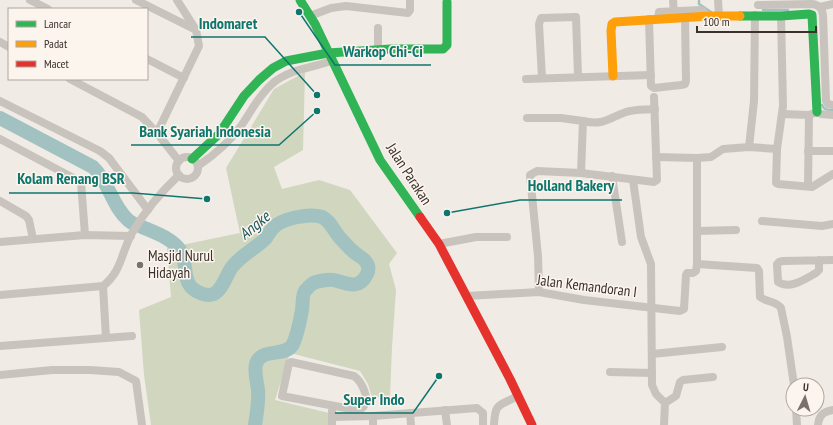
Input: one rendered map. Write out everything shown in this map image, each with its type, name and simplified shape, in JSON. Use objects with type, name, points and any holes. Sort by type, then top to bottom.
[{"type":"street","points":[[30,0],[46,8]]},
{"type":"street","points":[[136,0],[196,30]]},
{"type":"street","points":[[157,133],[199,46],[196,30],[177,0]]},
{"type":"street","name":"Jalan Parakan","points":[[300,0],[310,16],[380,160],[439,244],[532,425]]},
{"type":"street","points":[[310,16],[331,8],[346,6],[408,13],[410,10],[410,0]]},
{"type":"street","points":[[673,0],[674,14]]},
{"type":"street","points":[[718,0],[719,16]]},
{"type":"street","points":[[192,159],[219,134],[244,96],[259,80],[273,68],[286,61],[330,57],[378,50],[446,48],[447,2]]},
{"type":"street","points":[[674,14],[686,17],[719,16],[757,8],[810,4],[820,7],[833,4]]},
{"type":"street","points":[[820,7],[823,15],[826,99],[828,104],[833,106]]},
{"type":"street","points":[[757,8],[781,16],[812,15],[813,113],[808,151],[808,186]]},
{"type":"street","points":[[749,148],[754,101],[757,8]]},
{"type":"street","points":[[613,76],[612,24],[615,22],[622,20],[654,19],[700,10],[703,11],[705,16]]},
{"type":"street","points":[[781,16],[782,114],[777,149],[776,182],[778,184],[814,186],[833,174]]},
{"type":"street","points":[[542,78],[539,24],[541,18],[576,17],[578,76]]},
{"type":"street","points":[[654,19],[651,86],[654,88],[685,84],[686,17]]},
{"type":"street","points":[[378,28],[378,50]]},
{"type":"street","points":[[198,166],[216,154],[229,141],[241,126],[256,102],[272,84],[291,73],[330,57]]},
{"type":"street","points":[[148,60],[184,78]]},
{"type":"street","points":[[526,79],[651,74]]},
{"type":"street","points":[[72,80],[137,114],[157,133],[179,161]]},
{"type":"street","points":[[539,292],[538,256],[530,175],[537,171],[581,173],[654,182],[657,180],[654,97]]},
{"type":"street","points":[[0,101],[100,151],[109,158],[148,210]]},
{"type":"street","points":[[526,118],[561,118],[597,124],[605,122],[627,111],[655,109]]},
{"type":"street","points":[[782,114],[813,113],[833,115]]},
{"type":"street","points":[[581,173],[583,121]]},
{"type":"street","points":[[0,139],[81,182],[85,235]]},
{"type":"street","points":[[656,156],[697,158],[711,157],[723,149],[777,149]]},
{"type":"street","points":[[808,151],[833,151]]},
{"type":"street","points":[[185,158],[192,159],[198,166],[197,173],[192,178],[185,179],[179,175],[176,168],[179,161],[185,158]]},
{"type":"street","points":[[697,158],[697,264],[757,268],[759,271],[760,297],[779,305],[781,308],[793,377]]},
{"type":"street","points":[[0,295],[103,286],[114,275],[132,233],[160,193],[179,175]]},
{"type":"street","points":[[612,176],[622,242]]},
{"type":"street","points":[[633,180],[641,237],[651,264],[652,385],[656,394],[665,403],[664,425]]},
{"type":"street","points":[[0,201],[26,216],[29,220],[33,239]]},
{"type":"street","points":[[762,221],[822,226],[833,224]]},
{"type":"street","points":[[697,231],[736,230]]},
{"type":"street","points":[[0,242],[85,235],[132,233]]},
{"type":"street","points":[[439,244],[476,237],[507,237]]},
{"type":"street","points":[[819,260],[819,270],[816,273],[793,284],[786,285],[778,282],[777,264],[779,262],[819,260],[833,260]]},
{"type":"street","name":"Jalan Kemandoran I","points":[[467,296],[539,292],[584,300],[652,309],[680,311],[684,309],[686,275],[687,273],[693,273],[696,271],[697,264]]},
{"type":"street","points":[[103,286],[106,338]]},
{"type":"street","points":[[0,346],[132,336]]},
{"type":"street","points":[[652,354],[722,347]]},
{"type":"street","points":[[291,362],[354,376],[358,380],[366,394],[365,405],[363,408],[356,410],[331,406],[282,396],[289,363],[291,362]]},
{"type":"street","points":[[0,375],[63,369],[119,372],[136,381],[142,425]]},
{"type":"street","points":[[610,372],[652,372]]},
{"type":"street","points":[[665,403],[676,396],[680,382],[683,380],[713,377]]},
{"type":"street","points":[[494,425],[494,411],[496,407],[518,396]]},
{"type":"street","points":[[331,406],[332,421],[372,416],[477,408],[483,413],[483,425]]},
{"type":"street","points":[[445,410],[446,425]]},
{"type":"street","points":[[818,425],[820,415],[825,411],[833,410]]},
{"type":"street","points":[[410,413],[411,425]]},
{"type":"street","points":[[372,416],[373,425]]},
{"type":"green space","points":[[305,72],[303,150],[274,167],[282,189],[319,180],[350,190],[397,253],[389,264],[396,290],[390,397],[372,397],[368,384],[360,371],[290,353],[275,400],[329,413],[330,425],[151,425],[144,375],[139,310],[171,297],[167,248],[240,233],[226,168],[274,89]]},
{"type":"waterway","points":[[699,0],[699,4],[711,12]]},
{"type":"waterway","points":[[763,10],[788,10]]},
{"type":"waterway","points":[[822,105],[825,109],[833,110]]},
{"type":"waterway","name":"Angke","points":[[0,118],[93,167],[103,180],[118,208],[128,220],[168,239],[180,250],[184,259],[188,283],[193,289],[201,294],[211,295],[217,292],[232,267],[240,259],[262,242],[277,224],[296,217],[322,217],[330,224],[347,246],[365,261],[368,266],[368,271],[360,283],[348,284],[334,280],[323,280],[310,285],[303,295],[300,323],[293,344],[285,351],[268,354],[259,359],[255,367],[258,390],[255,425]]},
{"type":"traffic: fast","points":[[300,0],[315,24],[380,160],[420,217]]},
{"type":"traffic: fast","points":[[192,159],[219,134],[244,96],[259,80],[273,68],[286,61],[328,53],[391,49],[443,49],[447,45],[447,2]]},
{"type":"traffic: fast","points":[[740,16],[812,15],[817,112]]},
{"type":"traffic: slow","points":[[613,76],[611,31],[612,24],[615,22],[710,16],[740,16]]},
{"type":"traffic: jam","points":[[420,217],[439,244],[510,379],[532,425]]},
{"type":"place","name":"Warkop Chi-Ci","points":[[299,12]]},
{"type":"place","name":"Indomaret","points":[[317,95]]},
{"type":"place","name":"Bank Syariah Indonesia","points":[[317,111]]},
{"type":"place","name":"Kolam Renang BSR","points":[[207,199]]},
{"type":"place","name":"Holland Bakery","points":[[447,213]]},
{"type":"place","name":"Masjid Nurul Hidayah","points":[[140,265]]},
{"type":"place","name":"Super Indo","points":[[439,376]]}]
